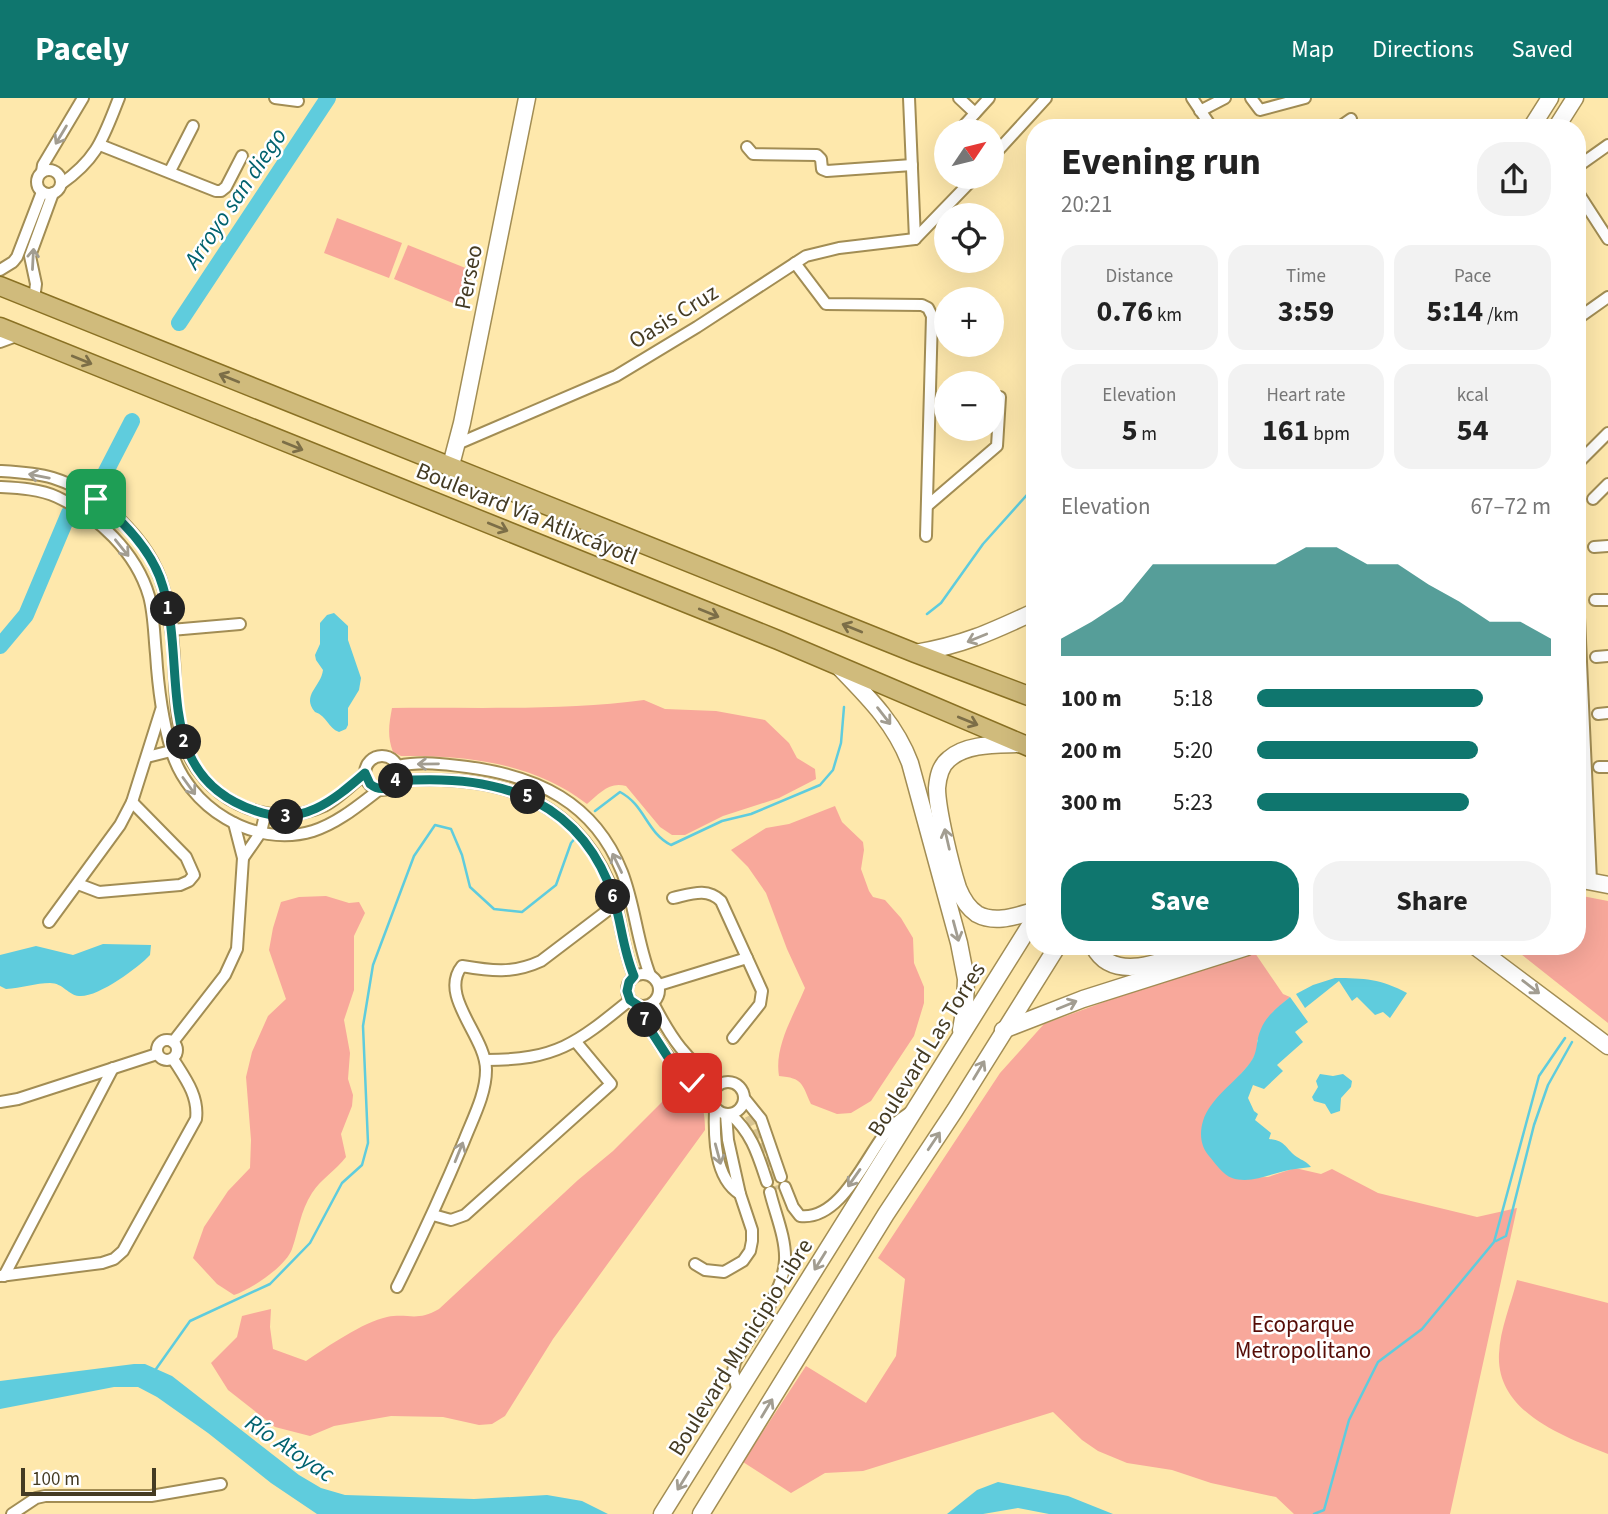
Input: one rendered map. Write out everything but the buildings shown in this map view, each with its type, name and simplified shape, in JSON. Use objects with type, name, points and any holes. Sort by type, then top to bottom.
[{"type":"main road","name":"Perseo","points":[[450,465],[464,412],[527,98]]},
{"type":"main road","points":[[1537,119],[1550,98]]},
{"type":"main road","points":[[1562,119],[1575,98]]},
{"type":"main road","name":"Boulevard Vía Atlixcáyotl","points":[[0,286],[915,653],[1026,695]]},
{"type":"main road","name":"Boulevard Vía Atlixcáyotl","points":[[0,327],[753,630],[1026,745]]},
{"type":"main road","points":[[915,653],[947,648],[973,640],[1026,616]]},
{"type":"main road","points":[[838,667],[884,715],[903,744],[910,763],[959,943],[966,979],[965,1006],[959,1038]]},
{"type":"main road","points":[[1026,746],[977,747],[956,754],[943,765],[938,801],[958,889],[970,909],[991,919],[1026,913]]},
{"type":"main road","points":[[1586,880],[1608,885]]},
{"type":"main road","name":"Boulevard Las Torres","points":[[856,1203],[1026,932]]},
{"type":"main road","points":[[701,1514],[886,1214],[1052,955]]},
{"type":"main road","points":[[1099,955],[1109,964],[1135,968],[1180,955]]},
{"type":"main road","points":[[1003,1030],[1083,999],[1222,955]]},
{"type":"main road","points":[[1487,955],[1608,1046]]},
{"type":"main road","name":"Boulevard Municipio Libre","points":[[662,1514],[856,1203]]},
{"type":"street","points":[[48,192],[37,182],[43,165],[83,98]]},
{"type":"street","points":[[0,270],[17,257],[48,192],[88,162],[100,145],[119,98]]},
{"type":"street","points":[[276,98],[299,102]]},
{"type":"street","points":[[909,98],[915,239]]},
{"type":"street","points":[[959,98],[975,114]]},
{"type":"street","points":[[970,119],[989,98]]},
{"type":"street","points":[[1027,119],[1046,98]]},
{"type":"street","points":[[1192,98],[1206,119]]},
{"type":"street","points":[[1200,111],[1225,98]]},
{"type":"street","points":[[1251,98],[1260,110],[1305,98]]},
{"type":"street","points":[[1004,145],[1026,120]]},
{"type":"street","points":[[170,171],[193,126]]},
{"type":"street","points":[[100,145],[221,191],[242,156]]},
{"type":"street","points":[[1586,161],[1608,145]]},
{"type":"street","points":[[747,147],[753,154],[817,155],[821,159],[822,169],[827,171],[912,165]]},
{"type":"street","points":[[42,172],[52,170],[57,173],[61,184]]},
{"type":"street","points":[[915,239],[964,189]]},
{"type":"street","points":[[34,299],[36,285],[30,256],[48,192]]},
{"type":"street","points":[[1586,205],[1608,239]]},
{"type":"street","name":"Oasis Cruz","points":[[455,445],[616,376],[794,263],[821,251],[915,239]]},
{"type":"street","points":[[794,263],[826,304],[922,305],[929,308],[932,316],[926,536]]},
{"type":"street","points":[[1586,313],[1608,297]]},
{"type":"street","points":[[0,342],[19,335]]},
{"type":"street","points":[[1586,455],[1608,433]]},
{"type":"street","points":[[927,506],[997,446],[997,441]]},
{"type":"street","points":[[0,471],[53,478],[96,499],[114,513],[138,540],[163,585],[172,630],[175,688],[183,740],[206,781],[223,796],[245,808],[286,817],[324,806],[337,798],[365,773],[369,762],[380,756],[394,760],[398,766],[397,781],[390,788],[380,789],[341,818],[315,831],[284,836],[233,823],[193,792],[171,751],[162,708],[149,597],[139,572],[126,552],[109,532],[89,515],[56,496],[24,488],[0,487]]},
{"type":"street","points":[[1592,499],[1607,486]]},
{"type":"street","points":[[1594,547],[1608,546]]},
{"type":"street","points":[[1595,600],[1608,600]]},
{"type":"street","points":[[172,630],[240,624]]},
{"type":"street","points":[[157,667],[174,665]]},
{"type":"street","points":[[49,922],[120,825],[132,802],[162,708]]},
{"type":"street","points":[[147,757],[171,751]]},
{"type":"street","points":[[398,766],[437,763],[505,772],[533,781],[570,803],[599,832],[622,870],[650,975],[659,985],[658,996],[653,1003]]},
{"type":"street","points":[[365,773],[370,784],[380,789]]},
{"type":"street","points":[[397,781],[447,779],[484,783],[524,795],[544,805],[578,831],[605,874],[616,904],[634,976]]},
{"type":"street","points":[[78,884],[99,892],[180,885],[194,875],[186,857],[132,802]]},
{"type":"street","points":[[243,858],[261,832],[265,814]]},
{"type":"street","points":[[173,1042],[231,965],[239,933],[243,858],[233,823]]},
{"type":"street","points":[[673,898],[705,892],[715,895],[721,901],[747,958],[763,996],[760,1004],[733,1038]]},
{"type":"street","points":[[397,1287],[433,1215],[482,1097],[486,1076],[486,1060],[454,990],[454,978],[462,966],[496,972],[527,968],[541,961],[616,904]]},
{"type":"street","points":[[659,985],[747,958]]},
{"type":"street","points":[[650,975],[642,973],[634,976],[627,991],[651,1031],[671,1062],[713,1104],[747,1132],[776,1186],[800,1216],[821,1213],[833,1205],[886,1133],[899,1120],[915,1110]]},
{"type":"street","points":[[486,1060],[531,1058],[576,1042],[635,1003],[653,1003]]},
{"type":"street","points":[[653,1003],[677,1046],[698,1068],[719,1084]]},
{"type":"street","points":[[173,1042],[163,1041],[157,1048],[157,1054],[164,1060],[173,1059]]},
{"type":"street","points":[[173,1042],[177,1051],[173,1059]]},
{"type":"street","points":[[433,1215],[451,1220],[466,1215],[611,1084],[576,1042]]},
{"type":"street","points":[[0,1102],[157,1054]]},
{"type":"street","points":[[2,1276],[102,1263],[114,1259],[123,1251],[196,1119],[194,1094],[173,1059]]},
{"type":"street","points":[[2,1276],[113,1068]]},
{"type":"street","points":[[738,1393],[733,1371],[735,1362],[779,1286],[784,1268],[784,1248],[776,1186],[761,1119],[744,1098],[739,1086],[726,1081],[713,1090],[715,1142],[725,1179],[731,1188],[740,1194]]},
{"type":"street","points":[[728,1114],[737,1111],[744,1098]]},
{"type":"street","points":[[695,1264],[715,1273],[724,1272],[743,1261],[750,1251],[752,1230],[740,1194],[728,1140],[728,1114]]},
{"type":"street","points":[[728,1140],[734,1133],[743,1130],[747,1132]]},
{"type":"street","points":[[12,1514],[36,1498],[45,1496],[151,1496],[221,1483]]},
{"type":"green space","points":[[337,218],[402,243],[389,278],[324,253]]},
{"type":"green space","points":[[408,245],[473,271],[460,306],[394,279]]},
{"type":"green space","points":[[644,700],[665,709],[716,711],[765,720],[789,743],[797,758],[815,769],[816,779],[779,798],[723,816],[685,835],[672,835],[660,827],[626,786],[609,787],[587,804],[545,779],[522,771],[499,764],[450,757],[401,756],[393,752],[390,741],[392,708],[550,707]]},
{"type":"green space","points":[[835,806],[842,822],[863,842],[861,869],[869,891],[873,897],[885,900],[901,918],[913,938],[914,963],[924,987],[924,1003],[914,1036],[871,1101],[851,1113],[837,1114],[811,1104],[797,1080],[779,1076],[782,1042],[805,988],[766,893],[748,867],[731,850],[766,828],[789,824]]},
{"type":"green space","points":[[326,896],[349,903],[359,902],[365,913],[354,936],[354,990],[344,1020],[350,1053],[348,1079],[353,1095],[352,1106],[341,1134],[346,1157],[312,1193],[302,1214],[289,1256],[259,1282],[234,1295],[217,1284],[193,1258],[204,1227],[228,1191],[250,1168],[251,1140],[246,1077],[252,1052],[268,1016],[286,999],[269,950],[281,902],[299,897]]},
{"type":"green space","points":[[1586,897],[1608,901],[1608,1023],[1522,955],[1586,955]]},
{"type":"green space","name":"Ecoparque Metropolitano","points":[[1249,955],[1256,955],[1283,994],[1290,997],[1273,1012],[1257,1041],[1258,1049],[1250,1064],[1211,1106],[1232,1178],[1268,1177],[1295,1168],[1321,1174],[1332,1169],[1378,1193],[1477,1217],[1517,1208],[1450,1514],[1294,1514],[1276,1497],[1211,1483],[1172,1470],[1127,1463],[1098,1451],[1082,1440],[1053,1412],[863,1471],[825,1473],[791,1493],[743,1462],[806,1366],[866,1403],[896,1356],[905,1279],[878,1258],[1000,1073],[1044,1024]]},
{"type":"green space","points":[[674,1090],[690,1094],[699,1102],[704,1113],[705,1130],[553,1339],[505,1416],[492,1424],[479,1425],[443,1417],[391,1416],[334,1426],[310,1436],[275,1427],[228,1390],[211,1363],[237,1337],[242,1316],[271,1309],[273,1349],[306,1361],[345,1336],[377,1320],[395,1316],[425,1315],[439,1309],[613,1151]]},
{"type":"green space","points":[[1517,1280],[1608,1303],[1608,1454],[1572,1440],[1536,1420],[1509,1392],[1501,1375],[1499,1354]]},
{"type":"water","points":[[334,613],[348,626],[348,640],[361,678],[359,690],[348,708],[348,725],[339,732],[315,712],[310,701],[323,670],[315,655],[320,644],[320,623],[327,615]]},
{"type":"water","points":[[103,944],[151,945],[150,955],[117,981],[87,995],[75,995],[50,983],[6,989],[0,986],[0,955],[36,946],[73,955]]},
{"type":"water","points":[[1335,978],[1372,980],[1407,993],[1390,1018],[1383,1012],[1375,1015],[1357,997],[1352,1001],[1339,981],[1305,1008],[1296,994]]},
{"type":"water","points":[[1290,997],[1308,1022],[1295,1032],[1303,1042],[1277,1065],[1283,1071],[1264,1089],[1253,1085],[1248,1098],[1258,1114],[1255,1120],[1271,1133],[1269,1139],[1283,1143],[1311,1167],[1287,1170],[1256,1179],[1232,1178],[1219,1168],[1204,1149],[1201,1135],[1203,1121],[1211,1105],[1253,1059],[1263,1024]]},
{"type":"water","points":[[1320,1074],[1343,1074],[1352,1081],[1351,1087],[1341,1098],[1340,1111],[1331,1114],[1325,1104],[1314,1101],[1312,1097],[1318,1087],[1316,1081]]},
{"type":"water","points":[[145,1364],[172,1376],[299,1475],[321,1488],[345,1495],[474,1499],[547,1495],[582,1501],[608,1514],[317,1514],[271,1483],[208,1433],[138,1387],[114,1387],[0,1409],[0,1381]]},
{"type":"water","points":[[998,1482],[1068,1496],[1113,1514],[1049,1514],[1018,1508],[983,1514],[947,1514],[977,1490]]},
{"type":"waterway","name":"Arroyo san diego","points":[[179,323],[328,98]]},
{"type":"waterway","points":[[98,487],[132,421]]},
{"type":"waterway","points":[[927,614],[941,603],[983,544],[1026,496]]},
{"type":"waterway","points":[[0,646],[26,615],[69,513]]},
{"type":"waterway","points":[[595,811],[620,792],[635,804],[656,833],[671,845],[722,821],[751,814],[820,785],[833,770],[841,743],[844,707]]},
{"type":"waterway","points":[[156,1369],[190,1321],[270,1284],[310,1243],[342,1183],[362,1165],[368,1143],[363,1026],[373,965],[414,856],[435,825],[451,829],[462,855],[470,887],[494,909],[522,912],[556,885],[571,843],[577,836]]},
{"type":"waterway","points":[[1314,1514],[1324,1510],[1349,1420],[1378,1362],[1422,1329],[1494,1242],[1539,1076],[1565,1038]]},
{"type":"waterway","points":[[1496,1241],[1506,1236],[1534,1125],[1548,1085],[1572,1042]]},
{"type":"tunnel","points":[[743,1102],[754,1125],[775,1190]]},
{"type":"route","points":[[96,499],[114,513],[138,540],[163,585],[172,630],[175,688],[183,740],[206,781],[223,796],[245,808],[286,817],[324,806],[365,773],[374,788],[390,788],[397,781],[447,779],[484,783],[524,795],[544,805],[578,831],[601,866],[616,904],[634,976],[627,991],[630,1000],[639,1006],[671,1062],[692,1083]]},
{"type":"water label","name":"Río Atoyac","points":[[290,1448]]}]
